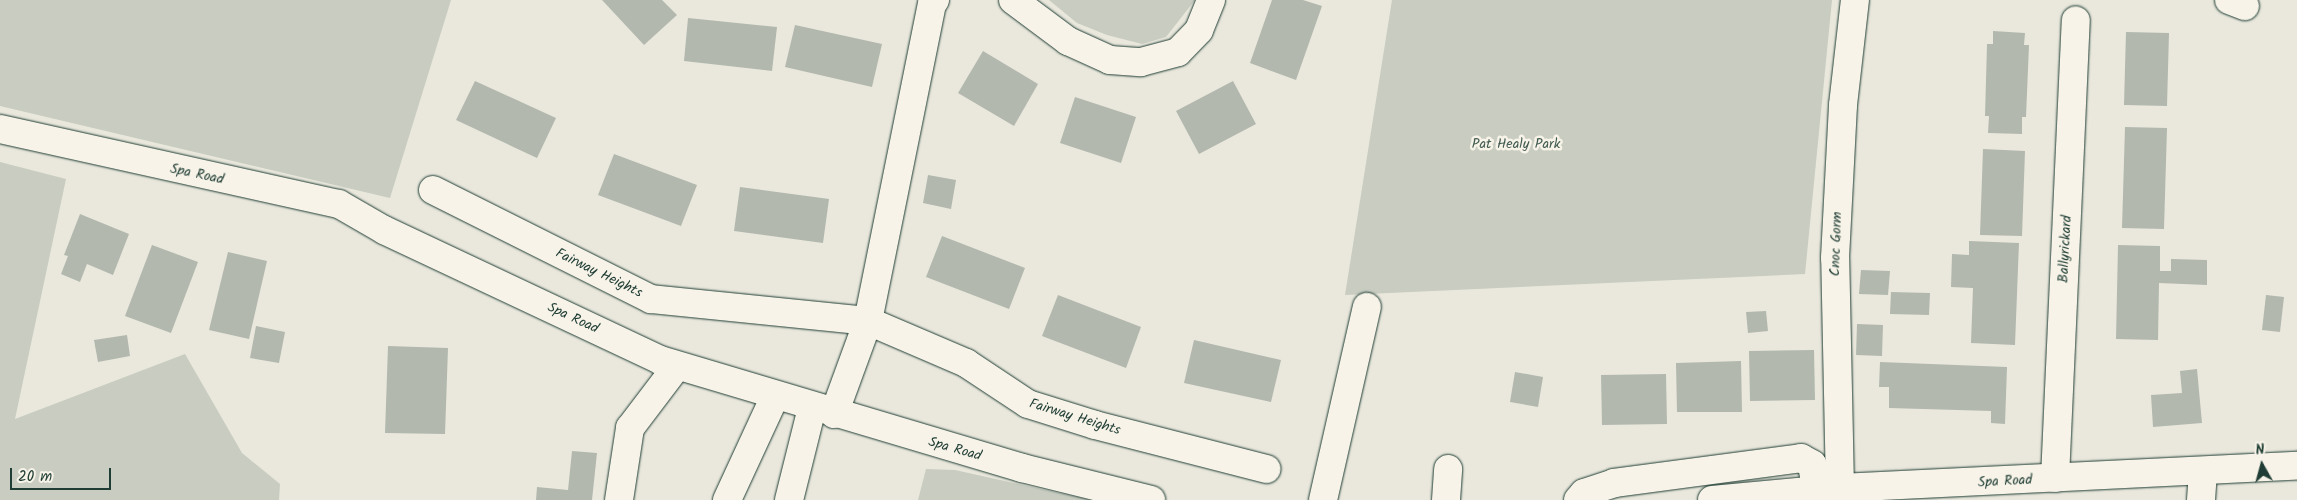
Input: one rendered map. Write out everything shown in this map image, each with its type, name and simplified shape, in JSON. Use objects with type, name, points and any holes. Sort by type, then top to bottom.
[{"type":"street","points":[[1013,0],[1068,41],[1110,60],[1141,62],[1178,52],[1199,30],[1211,0]]},
{"type":"street","name":"Cnoc Gorm","points":[[1828,489],[1834,258],[1843,105],[1855,0]]},
{"type":"street","points":[[790,500],[823,411],[868,321],[929,1]]},
{"type":"street","name":"Ballyrickard","points":[[2056,478],[2076,20]]},
{"type":"street","name":"Spa Road","points":[[0,129],[339,204],[384,230],[677,366],[823,411],[1022,468],[1151,500]]},
{"type":"street","name":"Fairway Heights","points":[[433,190],[651,299],[868,321],[966,363],[1028,404],[1095,425],[1266,469]]},
{"type":"street","points":[[1323,500],[1367,307]]},
{"type":"street","points":[[619,500],[630,428],[677,366]]},
{"type":"street","points":[[727,500],[776,396]]},
{"type":"street","points":[[1578,500],[1584,493],[1614,483],[1801,458],[1812,464],[1828,489]]},
{"type":"street","name":"Spa Road","points":[[1712,500],[1828,489],[1965,492],[2056,478],[2203,473],[2297,466]]},
{"type":"street","points":[[1446,500],[1448,469]]},
{"type":"street","points":[[2201,500],[2203,473]]},
{"type":"green space","points":[[0,0],[451,0],[390,198],[0,106]]},
{"type":"green space","points":[[1049,0],[1195,0],[1166,37],[1142,44],[1107,35],[1077,23]]},
{"type":"green space","name":"Pat Healy Park","points":[[1392,0],[1832,0],[1805,274],[1345,295]]},
{"type":"green space","points":[[0,162],[66,179],[15,419],[185,354],[242,453],[280,484],[279,500],[0,500]]},
{"type":"green space","points":[[926,469],[955,470],[1091,500],[918,500]]},
{"type":"building","points":[[602,0],[662,0],[677,15],[644,45]]},
{"type":"building","points":[[1272,0],[1303,0],[1322,6],[1296,80],[1250,63]]},
{"type":"building","points":[[688,18],[777,27],[772,71],[684,61]]},
{"type":"building","points":[[795,25],[882,44],[872,87],[785,67]]},
{"type":"building","points":[[1993,31],[2025,33],[2024,45],[2029,45],[2026,117],[2022,117],[2022,134],[1988,133],[1989,116],[1985,116],[1987,44],[1993,44]]},
{"type":"building","points":[[2126,32],[2169,33],[2167,106],[2124,105]]},
{"type":"building","points":[[983,51],[1038,84],[1014,126],[958,93]]},
{"type":"building","points":[[475,81],[556,118],[537,158],[456,120]]},
{"type":"building","points":[[1233,81],[1256,124],[1199,154],[1176,111]]},
{"type":"building","points":[[1075,97],[1136,117],[1121,163],[1060,143]]},
{"type":"building","points":[[2125,127],[2167,128],[2164,229],[2122,228]]},
{"type":"building","points":[[1983,149],[2025,151],[2022,236],[1980,235]]},
{"type":"building","points":[[614,154],[697,185],[681,226],[598,195]]},
{"type":"building","points":[[928,175],[956,180],[951,209],[923,203]]},
{"type":"building","points":[[740,187],[829,199],[823,243],[734,231]]},
{"type":"building","points":[[80,214],[129,234],[113,275],[87,264],[80,282],[61,274],[68,256],[64,255]]},
{"type":"building","points":[[942,236],[1025,268],[1009,309],[926,277]]},
{"type":"building","points":[[1969,241],[2019,243],[2015,345],[1971,343],[1973,288],[1951,287],[1952,254],[1969,255]]},
{"type":"building","points":[[152,245],[198,262],[171,333],[125,316]]},
{"type":"building","points":[[2118,245],[2160,246],[2160,271],[2171,271],[2171,259],[2207,260],[2207,285],[2159,283],[2158,340],[2116,339]]},
{"type":"building","points":[[228,252],[267,261],[249,339],[209,330]]},
{"type":"building","points":[[1861,270],[1890,271],[1888,295],[1859,294]]},
{"type":"building","points":[[1891,292],[1930,293],[1929,315],[1890,314]]},
{"type":"building","points":[[1058,295],[1141,327],[1126,368],[1042,336]]},
{"type":"building","points":[[2266,295],[2284,297],[2280,332],[2262,330]]},
{"type":"building","points":[[1766,311],[1768,331],[1748,333],[1746,312]]},
{"type":"building","points":[[1857,324],[1883,325],[1882,356],[1856,355]]},
{"type":"building","points":[[256,326],[285,332],[279,363],[250,358]]},
{"type":"building","points":[[127,335],[130,356],[98,362],[94,340]]},
{"type":"building","points":[[1194,340],[1281,360],[1271,402],[1184,383]]},
{"type":"building","points":[[388,346],[448,348],[445,434],[385,433]]},
{"type":"building","points":[[1814,350],[1815,400],[1750,401],[1749,351]]},
{"type":"building","points":[[1741,361],[1742,412],[1677,412],[1676,363]]},
{"type":"building","points":[[1880,362],[2007,367],[2005,424],[1991,423],[1991,411],[1889,408],[1889,387],[1879,387]]},
{"type":"building","points":[[2197,369],[2202,423],[2153,427],[2151,395],[2182,393],[2180,371]]},
{"type":"building","points":[[1515,372],[1543,377],[1538,407],[1510,402]]},
{"type":"building","points":[[1666,374],[1667,424],[1602,425],[1601,375]]},
{"type":"building","points":[[572,451],[597,453],[592,500],[536,500],[537,487],[568,490]]}]
